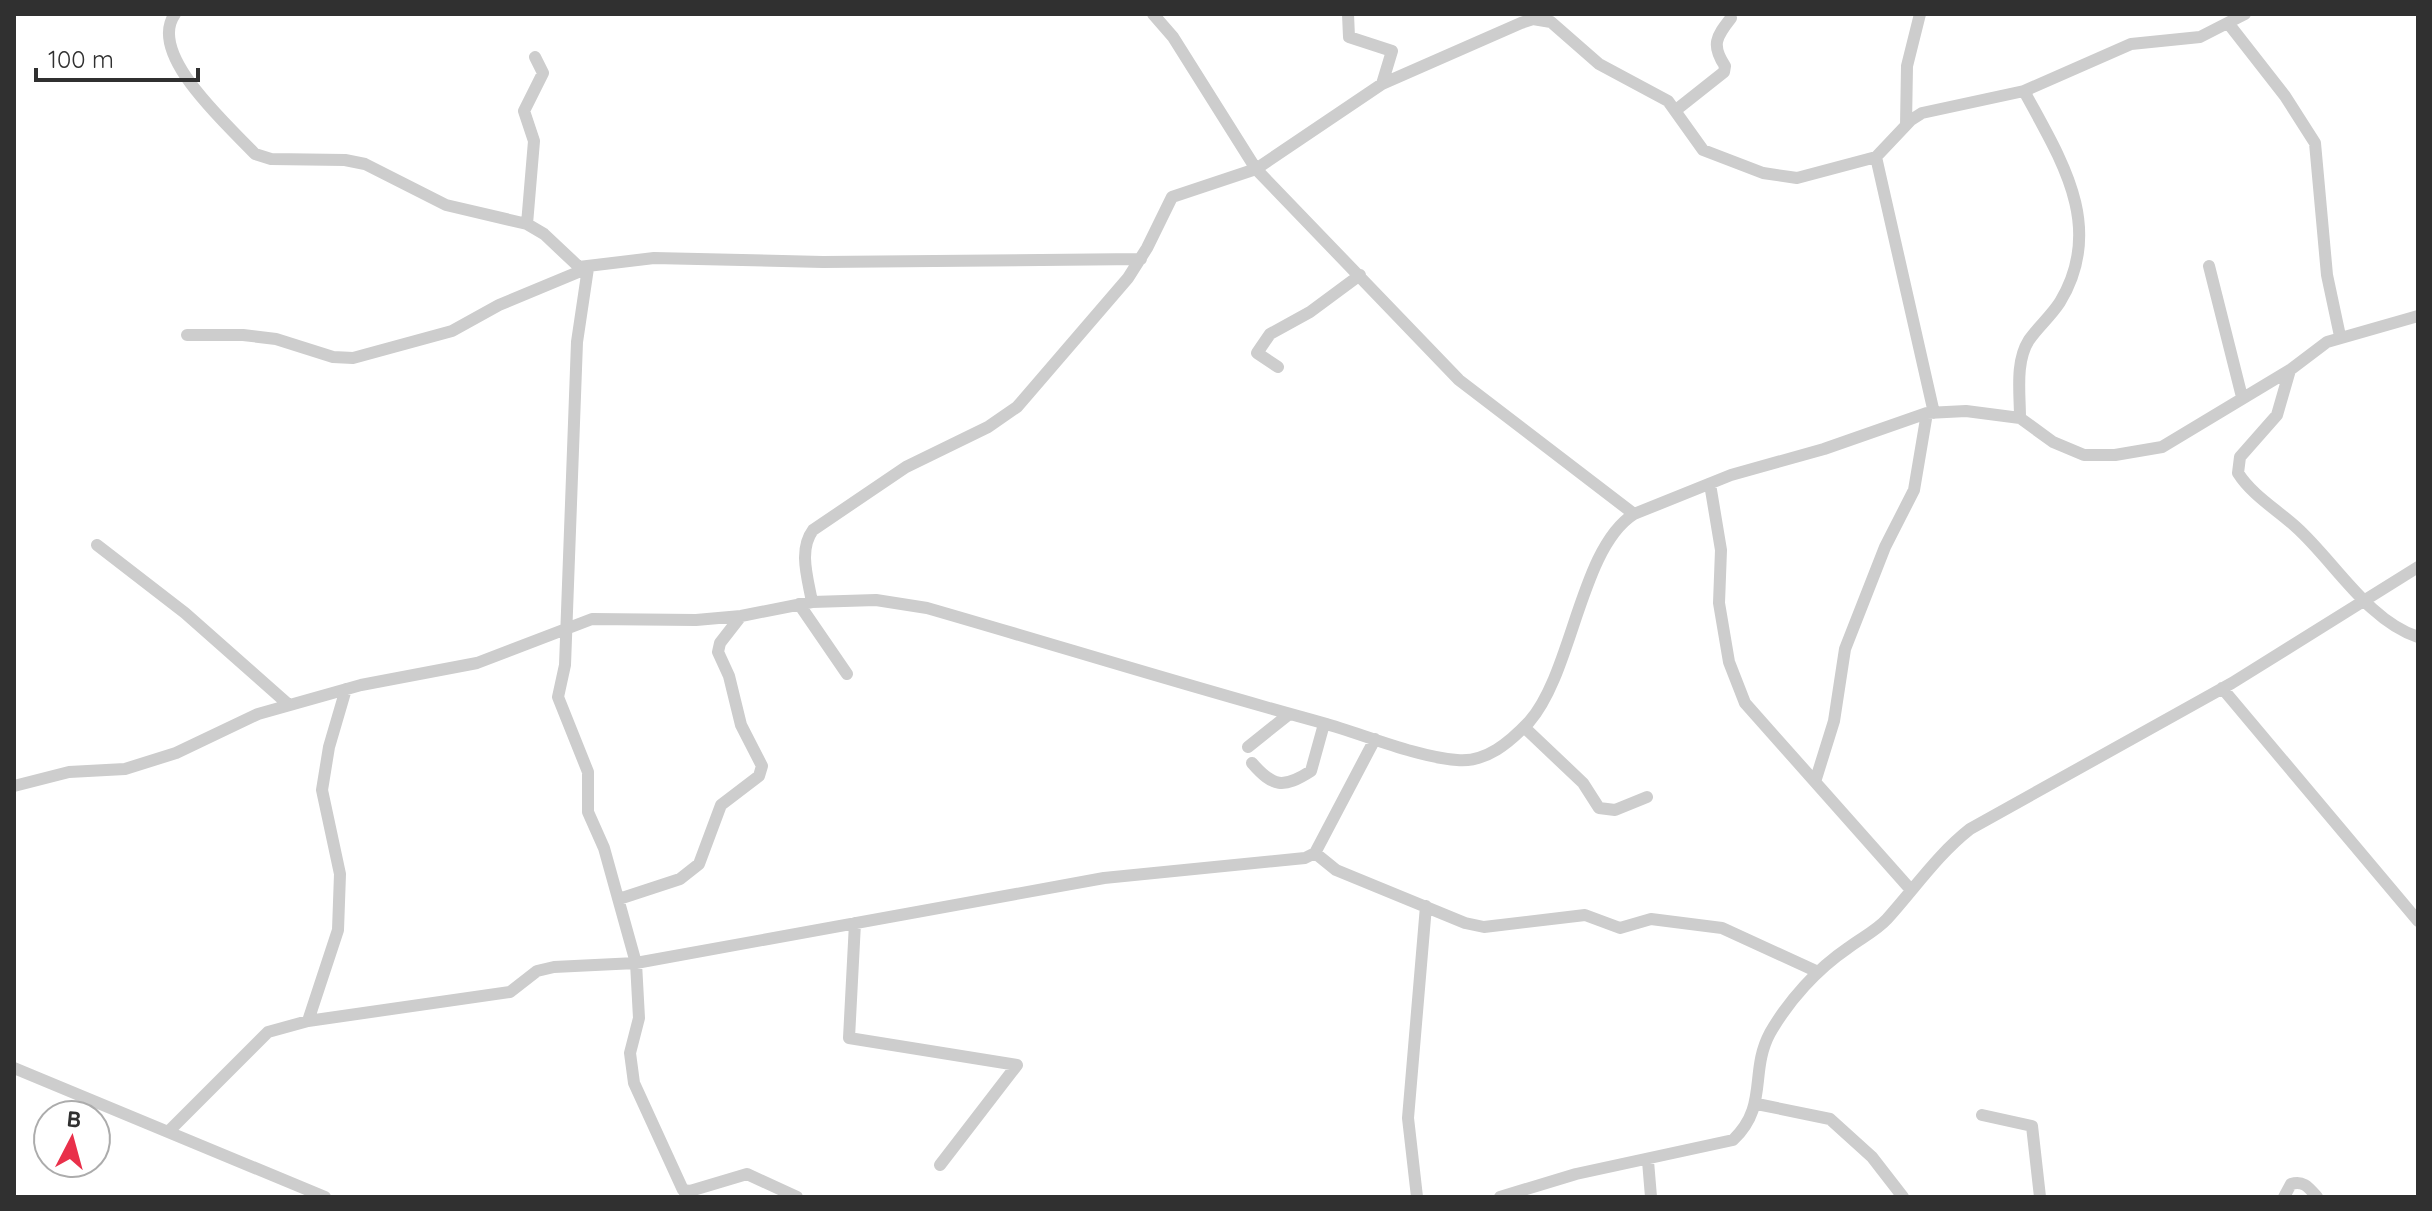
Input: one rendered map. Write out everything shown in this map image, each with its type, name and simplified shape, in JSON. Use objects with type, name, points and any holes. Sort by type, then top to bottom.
[{"type":"street","points":[[175,14],[169,22],[168,36],[182,72],[255,154],[271,159],[355,161],[446,205],[527,224],[544,234],[573,264],[588,268]]},
{"type":"street","points":[[1153,14],[1173,37],[1256,169],[1474,393],[1634,514]]},
{"type":"street","points":[[1348,14],[1349,37],[1392,51],[1382,84]]},
{"type":"street","points":[[1906,125],[1908,58],[1920,14]]},
{"type":"street","points":[[847,674],[806,603],[805,556],[808,537],[813,530],[906,467],[988,427],[1017,407],[1141,259],[1172,197],[1256,169],[1382,84],[1516,18],[1544,17],[1599,64],[1659,93],[1676,110],[1703,150],[1754,171],[1797,178],[1876,157],[1922,113],[2024,91],[2131,44],[2155,39],[2200,37],[2245,14]]},
{"type":"street","points":[[1676,110],[1724,72],[1725,66],[1715,45],[1716,37],[1731,18]]},
{"type":"street","points":[[2228,23],[2285,96],[2315,143],[2327,275],[2340,336]]},
{"type":"street","points":[[527,224],[534,141],[524,111],[543,73],[535,57]]},
{"type":"street","points":[[2020,418],[2022,355],[2059,302],[2070,278],[2079,227],[2077,200],[2069,176],[2024,91]]},
{"type":"street","points":[[1815,782],[1834,721],[1845,649],[1885,547],[1914,490],[1931,413],[1876,157]]},
{"type":"street","points":[[187,335],[243,335],[276,339],[333,357],[353,358],[452,331],[499,305],[588,268],[654,258],[823,262],[1141,259]]},
{"type":"street","points":[[2209,266],[2242,397]]},
{"type":"street","points":[[588,268],[577,342],[565,665],[558,697],[588,772],[588,812],[604,848],[636,963],[639,1018],[630,1053],[634,1083],[683,1190],[747,1174],[797,1197]]},
{"type":"street","points":[[1278,367],[1257,353],[1270,334],[1310,312],[1360,275]]},
{"type":"street","points":[[14,786],[69,772],[125,769],[176,753],[258,714],[346,689],[463,667],[592,619],[678,621],[741,616],[806,603],[876,600],[927,608],[1375,739],[1457,760],[1477,759],[1496,751],[1524,727],[1556,677],[1576,615],[1611,538],[1621,522],[1634,514],[1710,484],[1931,413],[1966,411],[2020,418],[2068,451],[2084,455],[2115,455],[2162,447],[2188,434],[2340,336],[2418,316]]},
{"type":"street","points":[[2290,370],[2282,404],[2240,457],[2238,473],[2245,485],[2297,528],[2395,627],[2418,637]]},
{"type":"street","points":[[1710,484],[1721,550],[1719,603],[1729,662],[1745,703],[1911,890]]},
{"type":"street","points":[[97,545],[185,613],[289,705]]},
{"type":"street","points":[[1500,1197],[1576,1174],[1648,1161],[1733,1140],[1748,1125],[1757,1104],[1761,1062],[1769,1036],[1788,1007],[1818,972],[1885,921],[1951,844],[1970,829],[2222,688],[2418,567]]},
{"type":"street","points":[[619,899],[680,879],[699,864],[721,805],[759,776],[762,766],[741,725],[729,676],[718,652],[720,643],[741,616]]},
{"type":"street","points":[[2222,688],[2418,921]]},
{"type":"street","points":[[308,1021],[338,930],[340,874],[322,790],[329,747],[346,689]]},
{"type":"street","points":[[1248,747],[1288,715]]},
{"type":"street","points":[[1252,763],[1266,779],[1278,784],[1295,781],[1311,771],[1324,724]]},
{"type":"street","points":[[1524,727],[1583,783],[1599,808],[1615,810],[1647,797]]},
{"type":"street","points":[[169,1131],[268,1032],[308,1021],[510,992],[527,977],[554,967],[636,963],[1104,878],[1305,858],[1315,853],[1375,739]]},
{"type":"street","points":[[1315,853],[1336,870],[1465,923],[1484,927],[1585,915],[1620,928],[1651,919],[1722,928],[1818,972]]},
{"type":"street","points":[[1417,1197],[1408,1118],[1426,906]]},
{"type":"street","points":[[855,923],[849,1038],[1017,1065],[940,1165]]},
{"type":"street","points":[[14,1068],[325,1197]]},
{"type":"street","points":[[1757,1104],[1830,1119],[1872,1157],[1903,1197]]},
{"type":"street","points":[[1982,1115],[2032,1126],[2040,1197]]},
{"type":"street","points":[[1648,1161],[1651,1197]]},
{"type":"street","points":[[2284,1197],[2291,1184],[2298,1182],[2307,1185],[2317,1197]]}]
